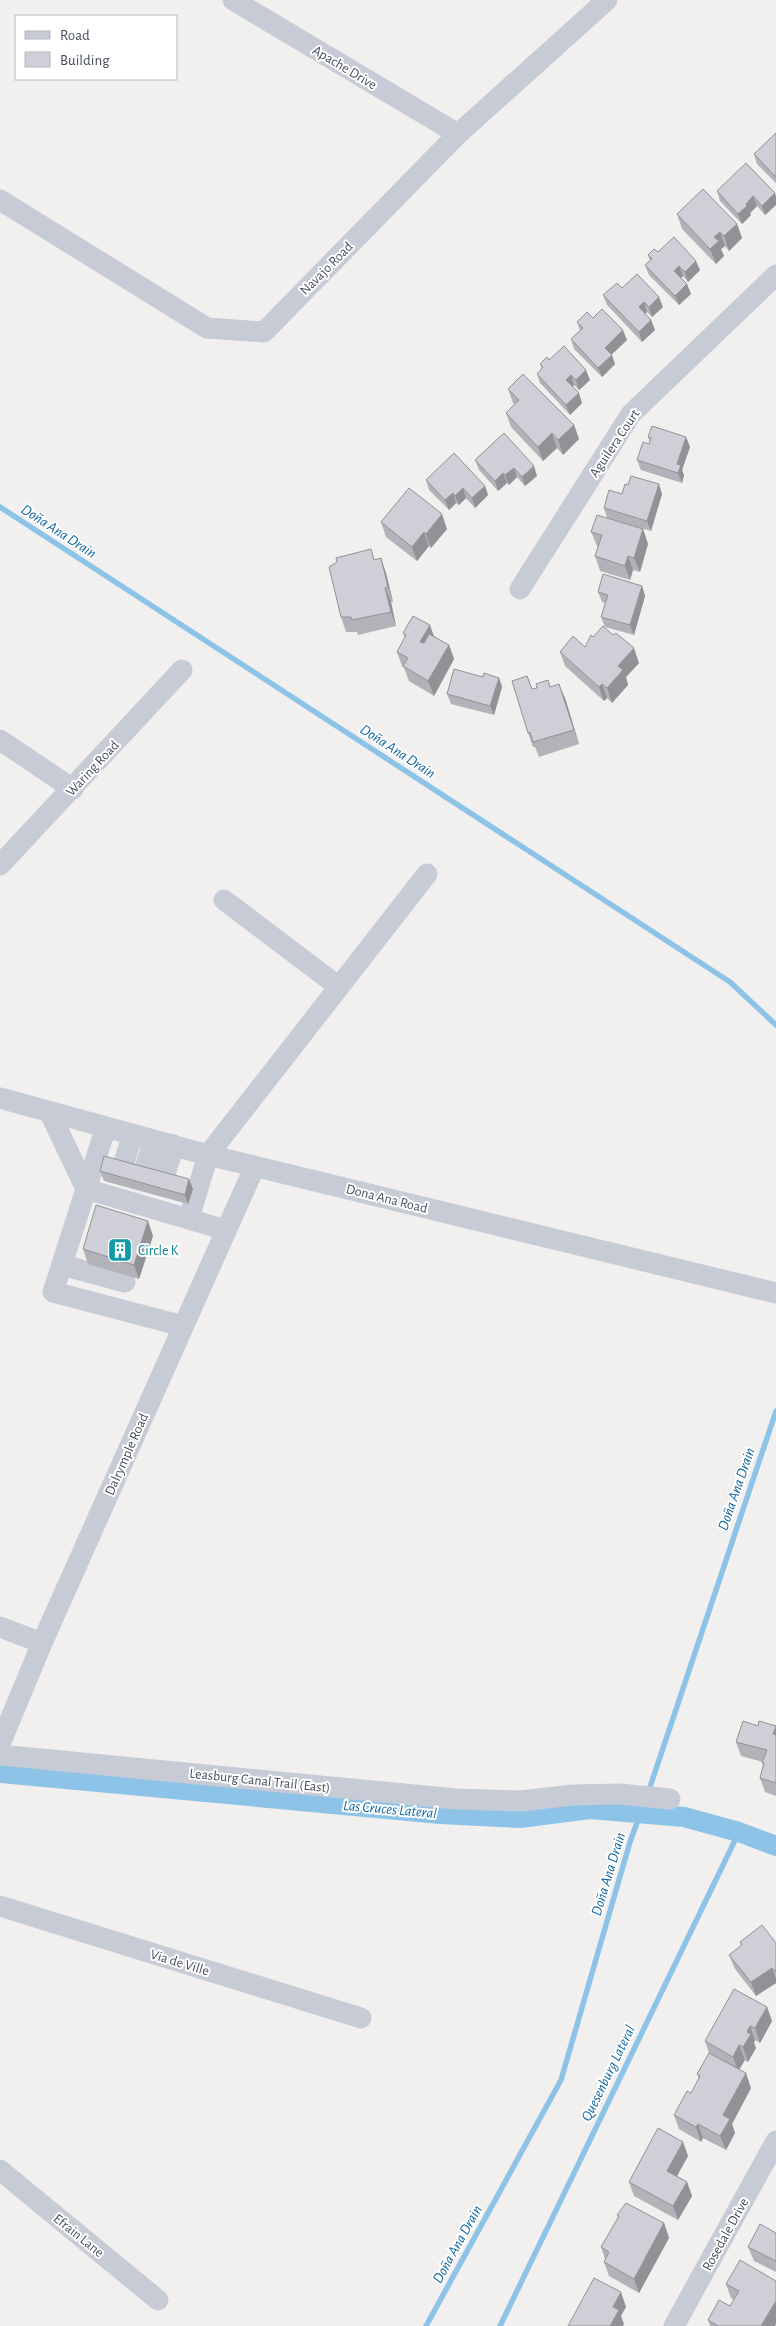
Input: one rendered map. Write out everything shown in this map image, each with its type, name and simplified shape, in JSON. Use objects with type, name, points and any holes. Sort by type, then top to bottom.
[{"type":"street","name":"Apache Drive","points":[[233,0],[458,134]]},
{"type":"street","name":"Navajo Road","points":[[0,200],[207,328],[264,332],[458,134],[606,0]]},
{"type":"street","name":"Aguilera Court","points":[[520,589],[631,414],[776,275]]},
{"type":"street","name":"Waring Road","points":[[0,865],[73,789],[182,670]]},
{"type":"street","points":[[0,740],[73,789]]},
{"type":"street","points":[[189,1218],[208,1155],[427,874]]},
{"type":"street","points":[[224,900],[339,987]]},
{"type":"street","name":"Dona Ana Road","points":[[0,1098],[208,1155],[776,1293]]},
{"type":"street","points":[[49,1111],[86,1189]]},
{"type":"street","points":[[106,1127],[54,1292],[183,1326]]},
{"type":"street","points":[[117,1183],[133,1134]]},
{"type":"street","points":[[138,1189],[164,1143]]},
{"type":"street","points":[[159,1195],[164,1143]]},
{"type":"street","name":"Dalrymple Road","points":[[0,1744],[42,1643],[255,1166]]},
{"type":"street","points":[[86,1189],[117,1183],[159,1195],[189,1218],[226,1230]]},
{"type":"street","points":[[62,1265],[125,1282]]},
{"type":"street","points":[[0,1627],[42,1643]]},
{"type":"street","name":"Leasburg Canal Trail (East)","points":[[0,1755],[456,1799],[522,1801],[573,1795],[620,1794],[670,1799]]},
{"type":"street","name":"Via de Ville","points":[[0,1906],[361,2018]]},
{"type":"street","name":"Rosedale Drive","points":[[674,2326],[776,2141]]},
{"type":"street","name":"Efrain Lane","points":[[0,2170],[158,2300]]},
{"type":"building","points":[[776,133],[776,177],[754,154]]},
{"type":"building","points":[[746,163],[775,193],[762,206],[753,196],[746,204],[747,206],[738,214],[717,191]]},
{"type":"building","points":[[703,189],[737,224],[724,236],[720,232],[714,237],[719,241],[710,249],[677,214]]},
{"type":"building","points":[[674,237],[696,261],[685,272],[679,266],[674,271],[687,284],[675,296],[645,265],[652,259],[648,255],[654,249],[658,252]]},
{"type":"building","points":[[637,274],[659,297],[649,307],[644,302],[639,307],[651,320],[639,332],[603,295],[617,283],[622,288]]},
{"type":"building","points":[[602,309],[623,330],[605,348],[612,355],[598,368],[571,339],[583,328],[577,322],[587,312],[593,318]]},
{"type":"building","points":[[564,346],[586,370],[576,380],[571,375],[566,380],[579,393],[566,405],[537,374],[543,367],[540,364],[547,357],[549,360]]},
{"type":"building","points":[[523,374],[574,425],[558,440],[552,433],[538,447],[506,413],[519,400],[508,389]]},
{"type":"building","points":[[652,426],[686,437],[677,464],[681,465],[678,473],[637,460],[643,442],[649,444],[651,438],[648,437]]},
{"type":"building","points":[[504,433],[534,466],[522,477],[514,468],[505,475],[503,473],[495,481],[475,460]]},
{"type":"building","points":[[454,453],[485,486],[472,498],[463,488],[455,496],[453,493],[445,500],[426,480]]},
{"type":"building","points":[[631,476],[659,484],[647,521],[604,508],[609,490],[622,494],[625,484],[628,485]]},
{"type":"building","points":[[409,488],[442,514],[426,534],[424,532],[412,547],[381,522]]},
{"type":"building","points":[[597,515],[643,529],[634,558],[628,556],[625,566],[595,556],[602,535],[591,532]]},
{"type":"building","points":[[371,549],[374,560],[381,558],[388,587],[385,588],[391,612],[352,620],[351,617],[341,617],[329,567],[337,562],[336,558]]},
{"type":"building","points":[[603,574],[642,586],[630,625],[601,617],[608,595],[598,592]]},
{"type":"building","points":[[413,616],[430,625],[420,642],[424,643],[429,634],[449,645],[428,681],[403,666],[408,658],[397,652],[406,635],[403,633]]},
{"type":"building","points":[[603,626],[613,635],[616,633],[634,648],[618,666],[623,670],[607,688],[602,684],[599,687],[560,652],[573,636],[585,647],[591,635],[593,637]]},
{"type":"building","points":[[454,669],[483,677],[484,673],[499,678],[490,706],[447,694]]},
{"type":"building","points":[[527,676],[532,689],[537,688],[536,684],[548,680],[550,687],[559,684],[574,730],[533,742],[530,732],[528,733],[512,681]]},
{"type":"building","points":[[104,1156],[189,1179],[185,1195],[100,1171]]},
{"type":"building","points":[[96,1205],[148,1221],[134,1265],[83,1249]]},
{"type":"building","points":[[743,1721],[758,1726],[759,1721],[776,1726],[773,1734],[776,1735],[776,1783],[760,1778],[764,1763],[762,1763],[767,1750],[736,1742]]},
{"type":"building","points":[[762,1925],[776,1943],[776,1972],[772,1968],[751,1982],[729,1955],[742,1945],[740,1942]]},
{"type":"building","points":[[734,1989],[767,2007],[755,2028],[750,2026],[747,2032],[751,2034],[743,2047],[739,2045],[733,2057],[705,2041]]},
{"type":"building","points":[[709,2053],[746,2073],[723,2115],[730,2119],[720,2136],[698,2124],[696,2127],[674,2115],[687,2091],[691,2093],[700,2076],[697,2074]]},
{"type":"building","points":[[658,2128],[683,2142],[667,2171],[687,2182],[673,2206],[629,2182]]},
{"type":"building","points":[[626,2203],[664,2223],[634,2279],[604,2262],[609,2252],[601,2247],[619,2216],[617,2215]]},
{"type":"building","points":[[760,2224],[776,2233],[776,2261],[748,2247]]},
{"type":"building","points":[[740,2260],[776,2281],[776,2301],[761,2326],[718,2326],[708,2320],[719,2300],[730,2306],[739,2291],[726,2284]]},
{"type":"building","points":[[594,2278],[621,2292],[613,2307],[619,2310],[610,2326],[568,2326]]},
{"type":"waterway","name":"Doña Ana Drain","points":[[0,507],[730,982],[776,1025]]},
{"type":"waterway","name":"Doña Ana Drain","points":[[648,1793],[776,1411]]},
{"type":"waterway","name":"Las Cruces Lateral","points":[[1,1773],[440,1814],[520,1818],[590,1809],[684,1817],[739,1832],[776,1846]]},
{"type":"waterway","name":"Doña Ana Drain","points":[[426,2326],[561,2080],[630,1842],[645,1801]]},
{"type":"waterway","name":"Quesenburg Lateral","points":[[500,2326],[739,1832]]},
{"type":"place","name":"Circle K","points":[[120,1250]]}]
